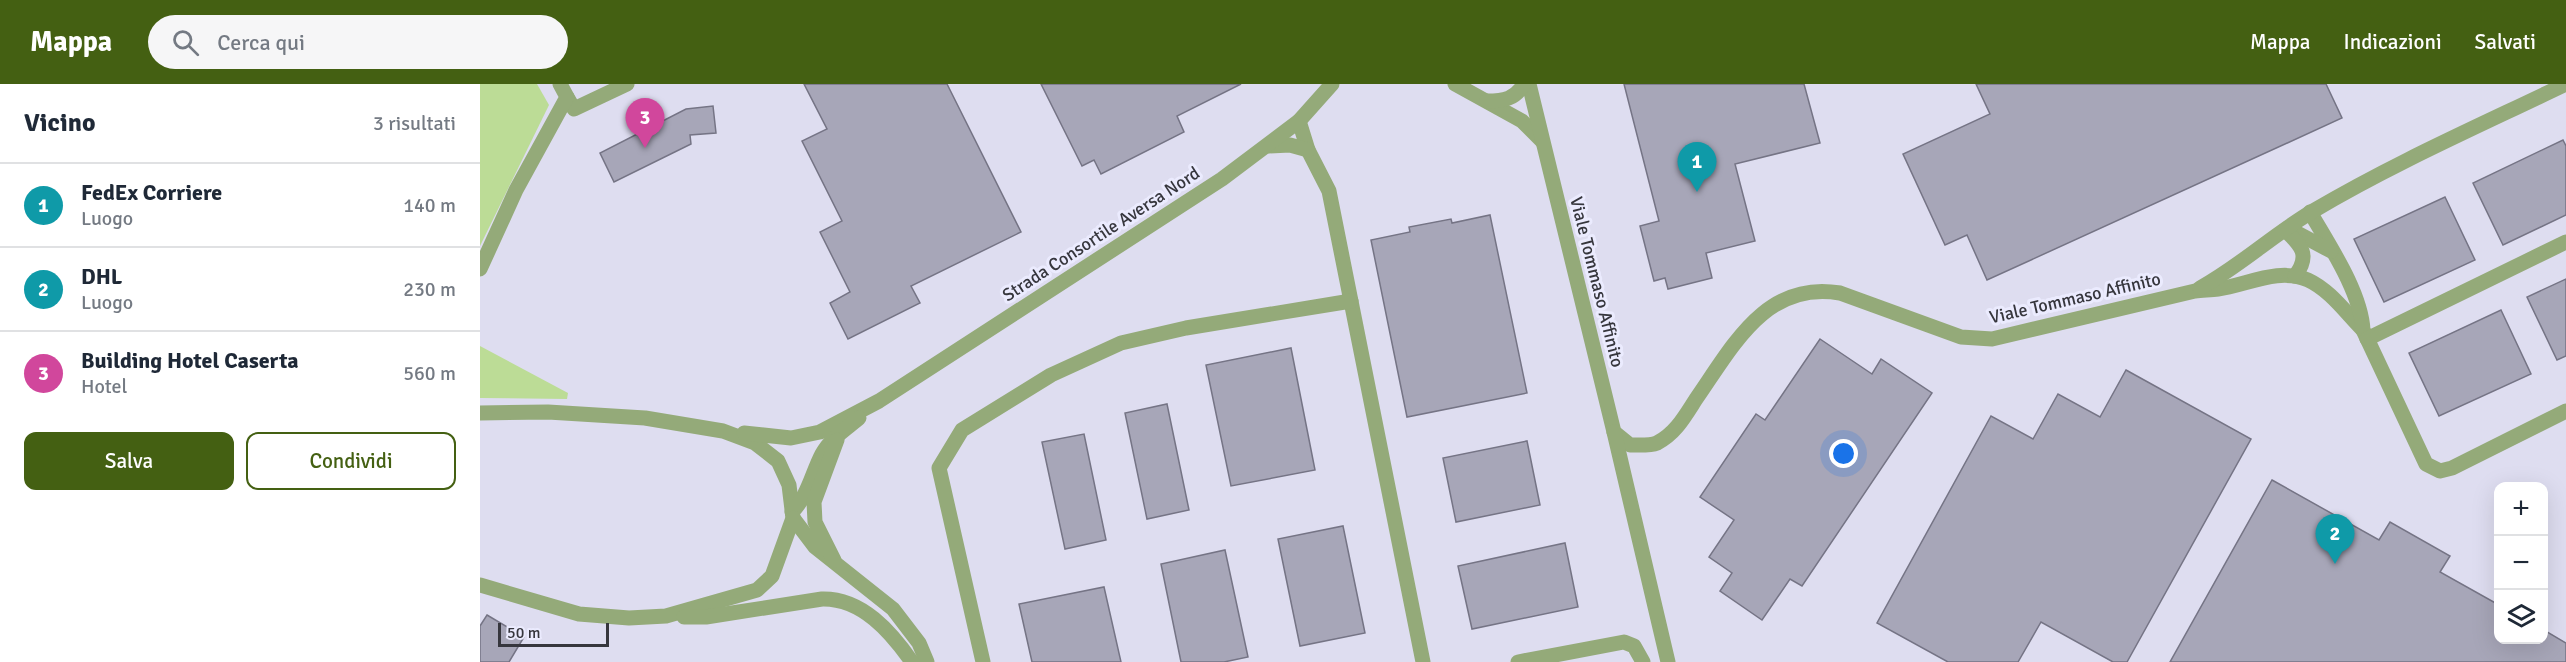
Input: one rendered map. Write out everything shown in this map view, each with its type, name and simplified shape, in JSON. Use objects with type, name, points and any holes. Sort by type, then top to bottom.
[{"type":"street","points":[[564,91],[574,110],[627,84]]},
{"type":"street","name":"Strada Consortile Aversa Nord","points":[[723,431],[791,438],[820,432],[879,400],[1212,186],[1269,146],[1299,121],[1332,84]]},
{"type":"street","points":[[1455,84],[1522,121],[1544,142]]},
{"type":"street","points":[[1487,101],[1504,102],[1519,92],[1524,84]]},
{"type":"street","name":"Viale Tommaso Affinito","points":[[1529,84],[1623,464],[1626,492],[1668,662]]},
{"type":"street","name":"Viale Tommaso Affinito","points":[[2195,291],[2224,275],[2310,212],[2373,177],[2566,84]]},
{"type":"street","points":[[480,269],[564,91]]},
{"type":"street","points":[[1299,121],[1308,150],[1329,191],[1423,662]]},
{"type":"street","points":[[1269,146],[1290,145],[1308,150]]},
{"type":"street","points":[[2310,212],[2334,252],[2362,314],[2365,334],[2426,464],[2440,471],[2452,468],[2566,411]]},
{"type":"street","points":[[2287,229],[2309,237],[2334,252]]},
{"type":"street","points":[[2287,229],[2298,242],[2303,253],[2302,267],[2295,276],[2310,280],[2325,292],[2365,334]]},
{"type":"street","points":[[2365,334],[2566,242]]},
{"type":"street","name":"Viale Tommaso Affinito","points":[[1614,432],[1630,445],[1655,444],[1675,431],[1728,352],[1755,321],[1773,305],[1792,294],[1820,290],[1840,293],[1961,337],[1992,339],[2195,291],[2217,290],[2279,275],[2295,276]]},
{"type":"street","points":[[983,662],[939,468],[962,430],[1051,375],[1121,343],[1186,328],[1351,301]]},
{"type":"street","name":"Strada Consortile Aversa Nord","points":[[666,616],[757,590],[772,576],[793,515],[822,453],[879,400]]},
{"type":"street","points":[[480,413],[548,412],[645,418],[723,431],[755,443],[778,461],[789,485],[793,515],[815,547],[893,609],[919,643],[927,662]]},
{"type":"street","points":[[836,563],[815,522],[814,502],[834,453],[838,436]]},
{"type":"street","points":[[480,585],[579,614],[629,618],[666,616],[706,618],[822,598],[837,598],[857,607],[876,620],[912,662]]},
{"type":"street","points":[[1518,662],[1624,642],[1634,646],[1643,662]]},
{"type":"green space","points":[[480,84],[537,84],[549,105],[480,246]]},
{"type":"green space","points":[[480,346],[568,393],[567,399],[480,398]]},
{"type":"building","points":[[804,84],[947,84],[1021,232],[911,286],[920,303],[848,339],[830,303],[850,292],[820,232],[842,221],[802,141],[827,129]]},
{"type":"building","points":[[1041,84],[1241,84],[1177,116],[1184,132],[1101,174],[1094,160],[1082,166]]},
{"type":"building","points":[[1624,84],[1804,84],[1820,143],[1735,164],[1755,241],[1706,253],[1712,278],[1668,289],[1665,278],[1654,281],[1640,226],[1659,221]]},
{"type":"building","points":[[1976,84],[2326,84],[2342,118],[1987,280],[1967,235],[1945,245],[1903,154],[1990,114]]},
{"type":"building","points":[[713,106],[716,133],[690,135],[691,144],[614,182],[600,153],[686,109]]},
{"type":"building","points":[[2563,140],[2566,146],[2566,215],[2503,245],[2473,183]]},
{"type":"building","points":[[2445,197],[2475,260],[2384,302],[2354,239]]},
{"type":"building","points":[[1490,215],[1527,393],[1407,417],[1371,240],[1410,232],[1409,227],[1451,219],[1452,223]]},
{"type":"building","points":[[2566,279],[2566,356],[2557,360],[2527,297]]},
{"type":"building","points":[[2501,310],[2531,374],[2439,416],[2409,353]]},
{"type":"building","points":[[1820,339],[1872,374],[1881,359],[1932,393],[1802,586],[1790,579],[1762,620],[1720,591],[1732,573],[1709,557],[1734,520],[1700,497],[1756,414],[1765,420]]},
{"type":"building","points":[[1291,348],[1315,470],[1231,486],[1206,365]]},
{"type":"building","points":[[2126,370],[2251,439],[2127,662],[2113,662],[2041,622],[2018,662],[1948,662],[1877,623],[1991,416],[2033,439],[2058,394],[2100,417]]},
{"type":"building","points":[[1167,404],[1189,510],[1147,519],[1125,413]]},
{"type":"building","points":[[1084,434],[1106,540],[1065,549],[1042,442]]},
{"type":"building","points":[[1527,441],[1540,505],[1456,522],[1443,458]]},
{"type":"building","points":[[2272,480],[2379,540],[2390,522],[2450,556],[2440,572],[2494,602],[2494,644],[2548,644],[2548,632],[2566,643],[2566,662],[2170,662]]},
{"type":"building","points":[[1343,526],[1365,633],[1300,646],[1278,539]]},
{"type":"building","points":[[1565,543],[1578,607],[1472,629],[1458,566]]},
{"type":"building","points":[[1225,550],[1248,657],[1224,662],[1181,662],[1161,564]]},
{"type":"building","points":[[1104,587],[1121,662],[1032,662],[1019,604]]},
{"type":"building","points":[[487,615],[524,637],[509,662],[480,662],[480,626]]},
{"type":"place","name":"Building Hotel Caserta","points":[[645,148]]},
{"type":"place","name":"FedEx Corriere","points":[[1697,192]]},
{"type":"place","name":"DHL","points":[[2335,564]]}]
